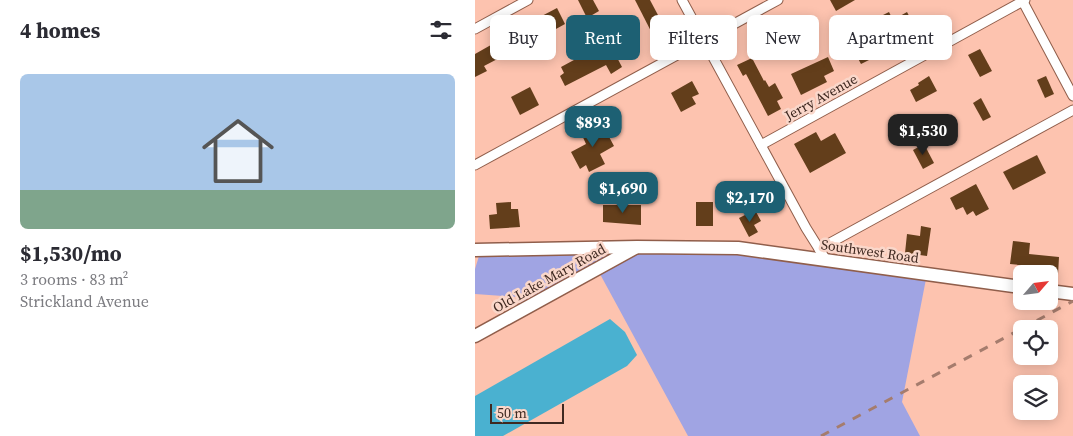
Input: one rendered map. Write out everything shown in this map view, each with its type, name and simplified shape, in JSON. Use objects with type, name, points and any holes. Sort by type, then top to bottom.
[{"type":"street","points":[[475,29],[528,0]]},
{"type":"street","points":[[682,0],[690,15]]},
{"type":"street","points":[[737,22],[778,0]]},
{"type":"street","points":[[1024,0],[1073,96]]},
{"type":"street","name":"Jerry Avenue","points":[[761,145],[1024,0]]},
{"type":"street","points":[[475,165],[668,60]]},
{"type":"street","points":[[714,60],[822,254],[1073,110]]},
{"type":"street","name":"Old Lake Mary Road","points":[[475,336],[637,247]]},
{"type":"street","name":"Southwest Road","points":[[476,248],[738,248],[822,254],[1013,286]]},
{"type":"street","points":[[1058,292],[1073,294]]},
{"type":"shaded area","points":[[637,252],[737,253],[822,265],[823,267],[826,265],[926,279],[902,402],[920,436],[688,436],[600,274]]},
{"type":"shaded area","points":[[616,253],[475,330],[518,305],[521,301],[517,297],[475,294],[475,269],[479,256]]},
{"type":"shaded area","points":[[610,319],[625,332],[637,355],[627,366],[503,436],[475,436],[475,396]]},
{"type":"building","points":[[578,0],[593,0],[599,11],[592,15],[586,15]]},
{"type":"building","points":[[635,0],[650,0],[658,15],[650,15],[650,29]]},
{"type":"building","points":[[830,0],[855,0],[836,11]]},
{"type":"building","points":[[557,8],[565,24],[556,29],[556,15],[544,15]]},
{"type":"building","points":[[490,46],[490,60],[496,60],[484,66],[487,71],[475,77],[475,54]]},
{"type":"building","points":[[980,49],[992,71],[980,77],[968,55]]},
{"type":"building","points":[[828,57],[834,71],[824,76],[827,82],[801,95],[791,74]]},
{"type":"building","points":[[574,60],[618,60],[622,67],[611,74],[606,65],[565,86],[560,76],[564,73],[561,67]]},
{"type":"building","points":[[748,60],[753,60],[769,87],[775,83],[783,98],[777,101],[781,109],[768,116],[746,74],[743,76],[737,65]]},
{"type":"building","points":[[859,60],[869,60],[861,64]]},
{"type":"building","points":[[929,76],[937,91],[916,102],[910,90]]},
{"type":"building","points":[[1046,76],[1054,94],[1045,98],[1037,80]]},
{"type":"building","points":[[692,81],[699,94],[692,97],[696,104],[681,112],[671,93]]},
{"type":"building","points":[[530,87],[539,105],[520,115],[511,97]]},
{"type":"building","points":[[981,98],[991,117],[983,121],[973,103]]},
{"type":"building","points":[[601,122],[614,146],[600,154],[605,164],[589,172],[586,165],[580,169],[571,152],[586,144],[581,133]]},
{"type":"building","points":[[816,132],[821,141],[835,133],[846,153],[810,173],[794,144]]},
{"type":"building","points":[[924,144],[934,163],[923,169],[913,150]]},
{"type":"building","points":[[1037,155],[1046,173],[1013,190],[1003,172]]},
{"type":"building","points":[[976,184],[989,209],[976,216],[973,211],[967,215],[963,207],[956,210],[950,198]]},
{"type":"building","points":[[511,202],[511,209],[518,209],[520,227],[490,229],[489,215],[497,214],[496,203]]},
{"type":"building","points":[[696,202],[713,202],[713,226],[696,226]]},
{"type":"building","points":[[603,205],[641,205],[641,225],[603,222]]},
{"type":"building","points":[[755,210],[761,221],[754,225],[758,232],[749,237],[739,218]]},
{"type":"building","points":[[921,226],[931,228],[927,256],[905,253],[907,234],[920,236]]},
{"type":"building","points":[[1013,241],[1030,243],[1029,254],[1059,257],[1058,275],[1058,265],[1010,264]]},
{"type":"railway","points":[[1038,320],[1073,301]]},
{"type":"railway","points":[[821,436],[1013,333]]}]
